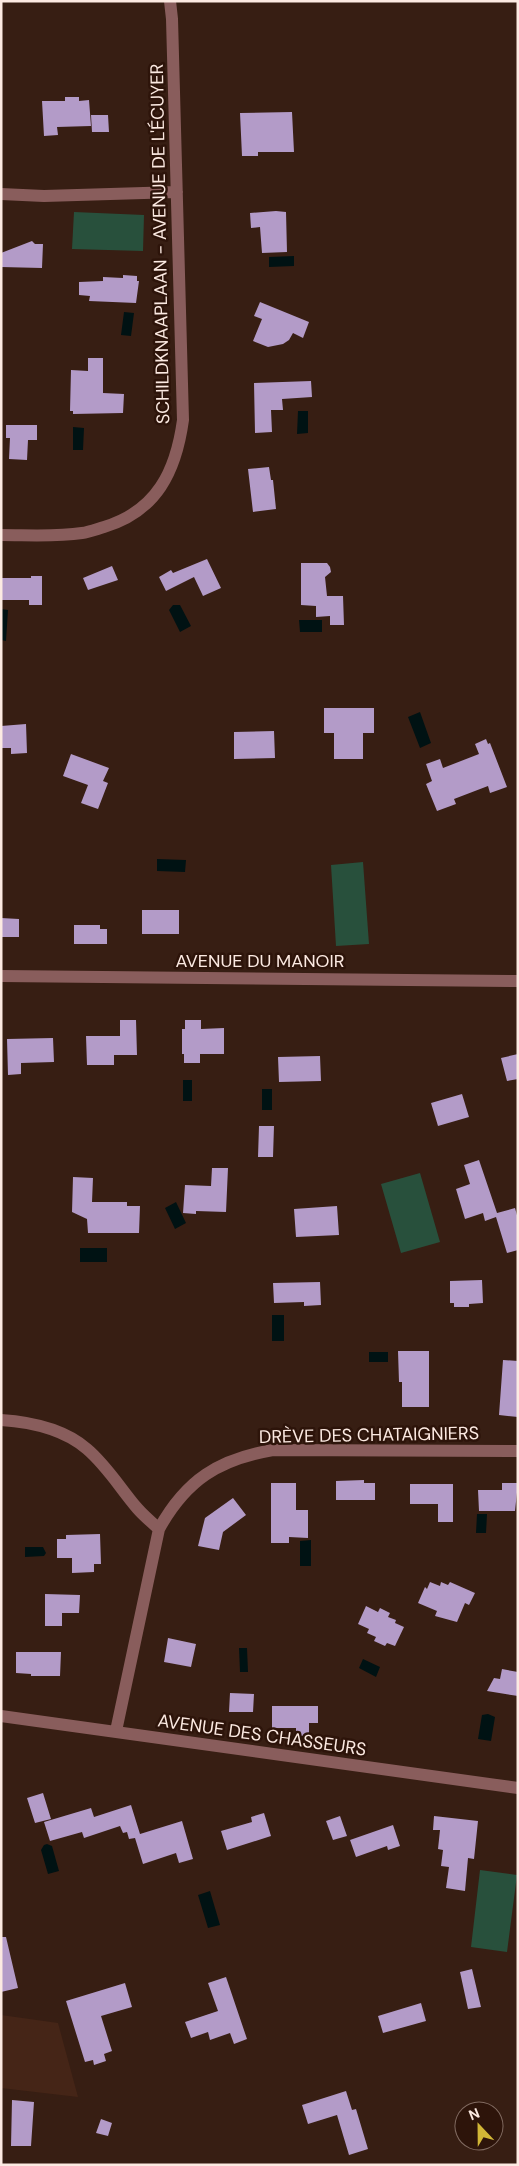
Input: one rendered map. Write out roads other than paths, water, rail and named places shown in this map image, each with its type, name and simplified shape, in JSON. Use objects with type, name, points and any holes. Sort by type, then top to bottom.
[{"type":"street","name":"SCHILDKNAAPLAAN - AVENUE DE L'ÉCUYER","points":[[1,535],[83,533],[118,523],[142,509],[157,493],[171,471],[180,445],[183,420],[170,1]]},
{"type":"street","points":[[1,194],[44,196],[177,192]]},
{"type":"street","name":"AVENUE DU MANOIR","points":[[1,976],[518,981]]},
{"type":"street","points":[[1,1420],[19,1421],[55,1430],[86,1448],[107,1469],[137,1508],[159,1529]]},
{"type":"street","name":"DRÈVE DES CHATAIGNIERS","points":[[116,1731],[159,1529],[171,1506],[191,1486],[219,1466],[245,1455],[273,1450],[518,1451]]},
{"type":"street","name":"AVENUE DES CHASSEURS","points":[[1,1716],[518,1788]]}]
